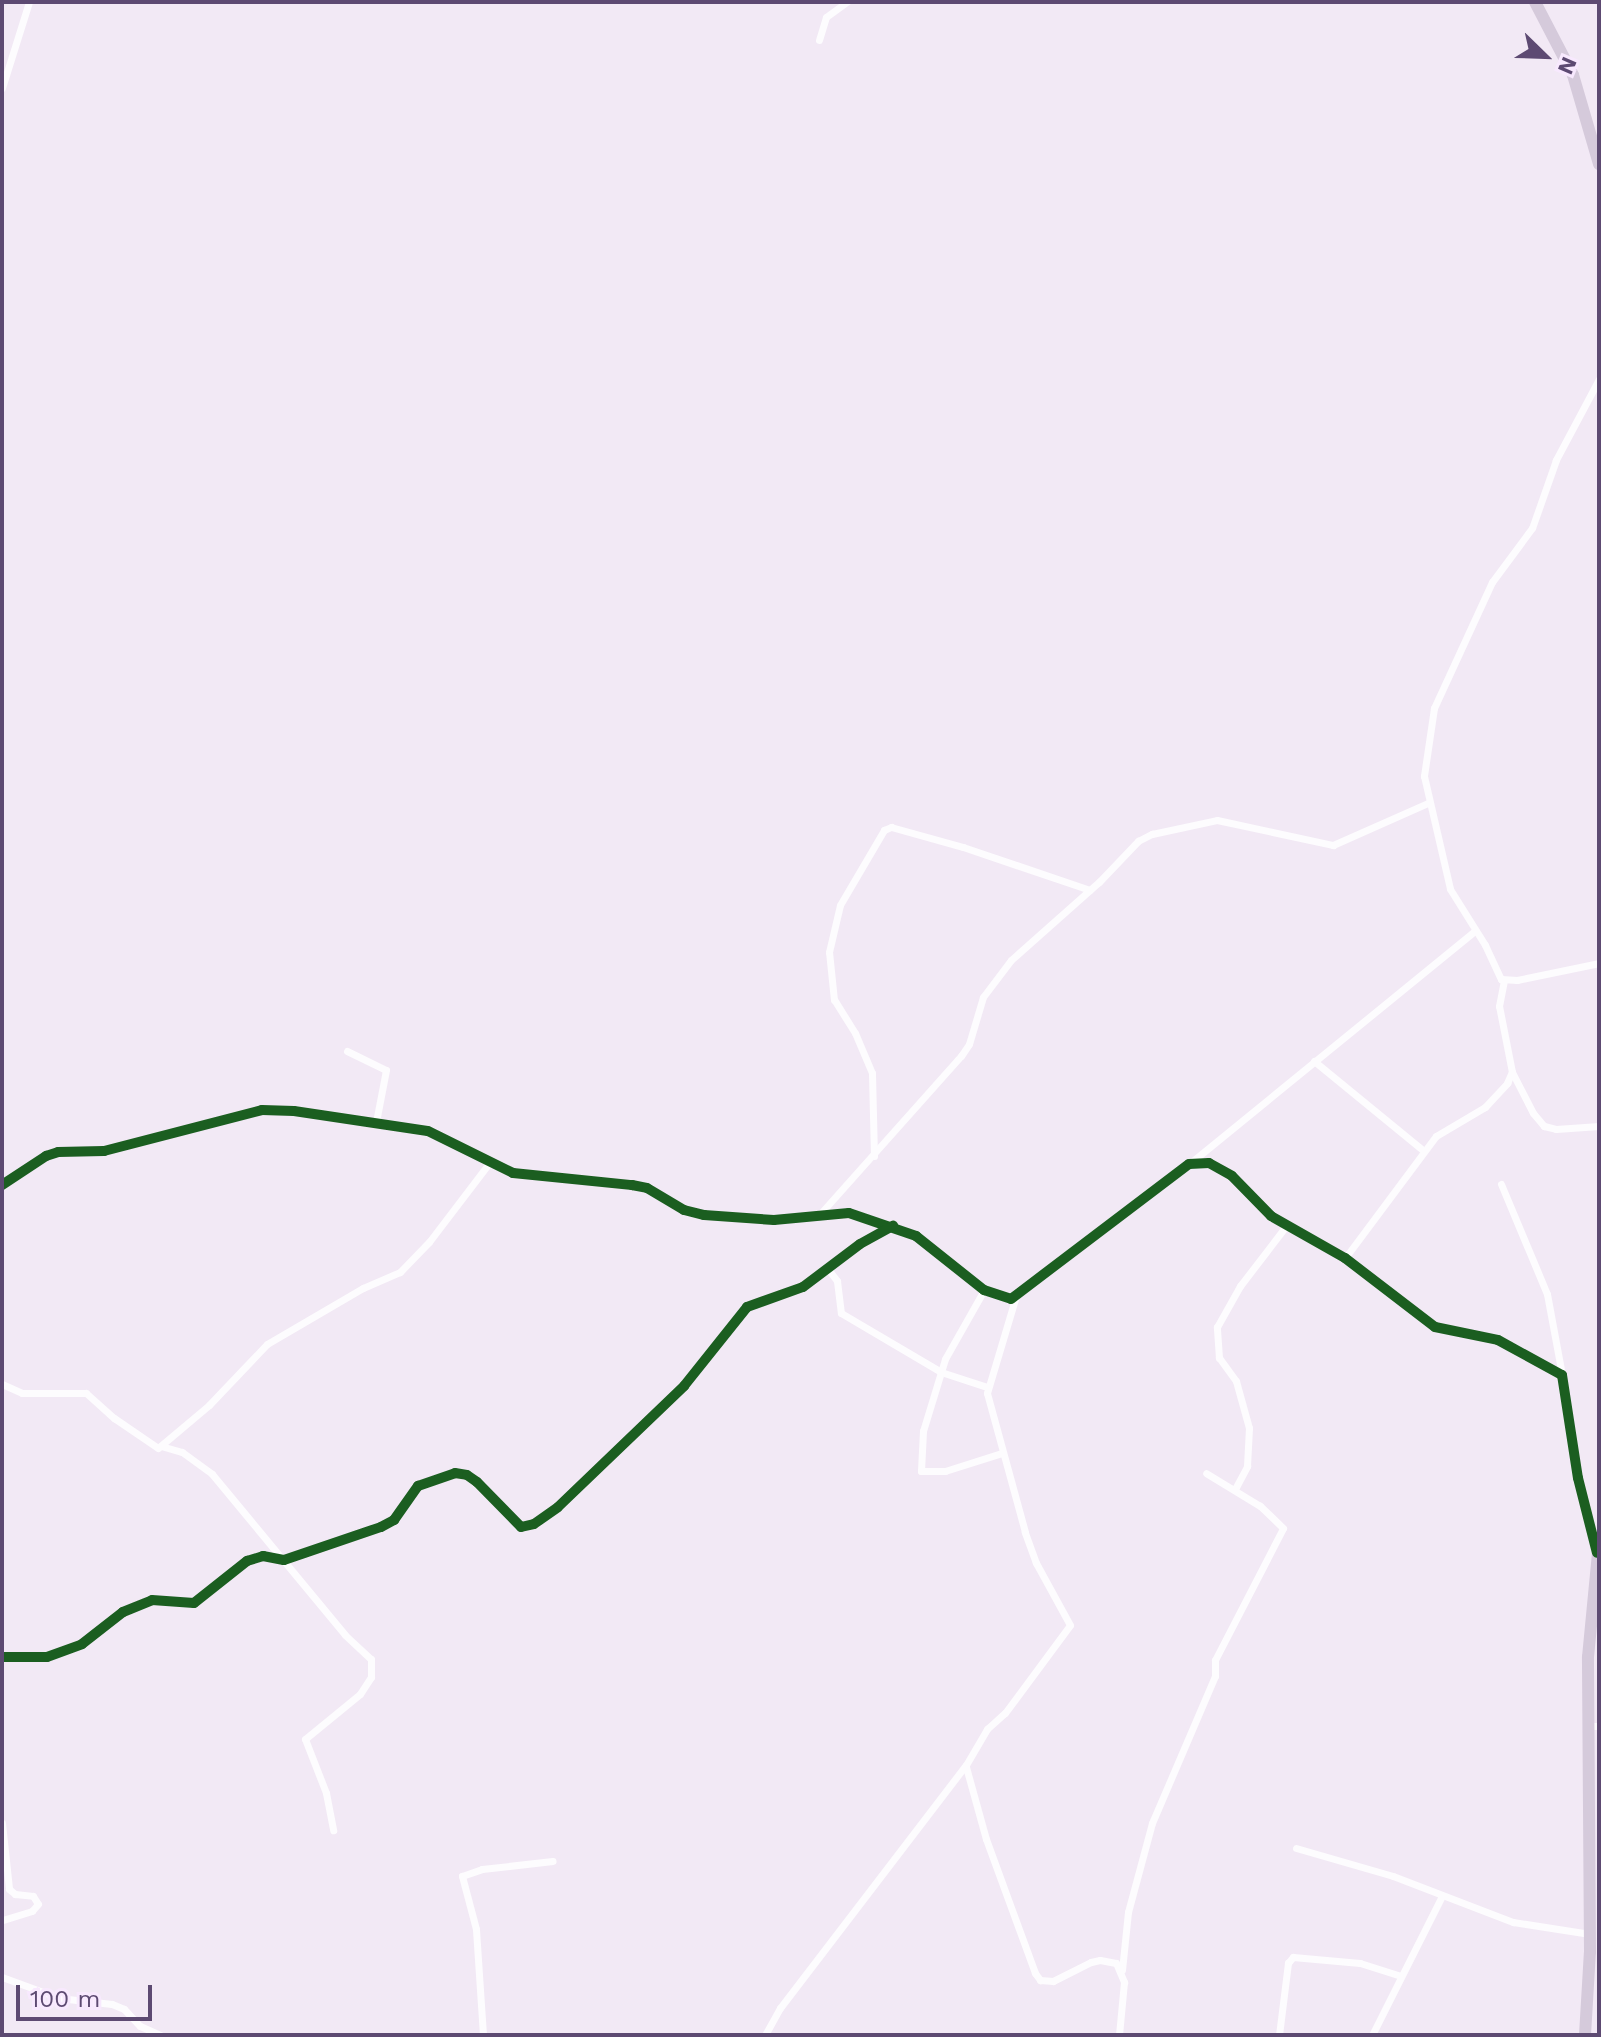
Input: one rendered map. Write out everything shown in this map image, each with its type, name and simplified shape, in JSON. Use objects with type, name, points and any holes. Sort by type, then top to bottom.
[{"type":"main road","points":[[1535,2],[1573,75],[1599,164]]},
{"type":"main road","points":[[1585,2035],[1595,1951],[1590,1934],[1595,1726],[1588,1657],[1598,1547]]},
{"type":"street","points":[[2,88],[29,2]]},
{"type":"street","points":[[819,40],[826,17],[847,2]]},
{"type":"street","points":[[1599,379],[1556,460],[1532,528],[1492,582],[1434,708],[1424,776],[1450,889],[1504,981],[1499,1006],[1512,1072],[1533,1113],[1544,1126],[1556,1129],[1599,1126]]},
{"type":"street","points":[[820,1214],[961,1056],[969,1044],[983,997],[1011,960],[1090,890],[1138,841],[1152,834],[1217,820],[1333,845],[1428,803]]},
{"type":"street","points":[[874,1156],[872,1073],[855,1033],[834,1000],[829,952],[840,905],[884,830],[891,827],[963,847],[1090,890]]},
{"type":"street","points":[[2,1185],[46,1156],[58,1152],[104,1151],[183,1133],[262,1110],[376,1122],[428,1131],[490,1162],[527,1176],[647,1188],[684,1210],[716,1217],[774,1220],[849,1213],[916,1236],[984,1290],[1005,1298],[1016,1295],[1037,1275],[1085,1245],[1189,1164],[1475,931]]},
{"type":"street","points":[[1504,981],[1599,963]]},
{"type":"street","points":[[347,1051],[386,1070],[376,1122]]},
{"type":"street","points":[[1314,1061],[1424,1151]]},
{"type":"street","points":[[1345,1258],[1424,1151],[1443,1130],[1493,1101],[1512,1072]]},
{"type":"street","points":[[2,1384],[22,1393],[86,1393],[154,1448],[161,1446],[209,1405],[267,1344],[293,1326],[408,1265],[490,1162]]},
{"type":"street","points":[[1189,1164],[1209,1163],[1221,1168],[1286,1226],[1345,1258],[1435,1327],[1498,1340],[1562,1375]]},
{"type":"street","points":[[1501,1184],[1547,1294],[1581,1489],[1598,1547]]},
{"type":"street","points":[[2,1657],[47,1657],[82,1644],[140,1603],[162,1600],[194,1603],[247,1561],[263,1556],[284,1560],[381,1527],[394,1520],[418,1486],[455,1473],[467,1475],[477,1482],[521,1527],[534,1524],[558,1507],[684,1386],[747,1307],[792,1292],[860,1244],[893,1226]]},
{"type":"street","points":[[1235,1489],[1247,1466],[1249,1428],[1236,1381],[1219,1358],[1217,1327],[1240,1286],[1286,1226]]},
{"type":"street","points":[[828,1269],[837,1281],[841,1313],[941,1372],[987,1387]]},
{"type":"street","points":[[984,1290],[949,1348],[923,1431],[922,1473],[945,1471],[1002,1453]]},
{"type":"street","points":[[765,2035],[780,2008],[966,1765],[987,1729],[1005,1713],[1070,1625],[1036,1563],[1014,1500],[987,1387],[1016,1295]]},
{"type":"street","points":[[161,1446],[182,1452],[212,1474],[345,1635],[371,1659],[371,1677],[360,1694],[305,1739],[326,1793],[333,1830]]},
{"type":"street","points":[[1119,2035],[1125,1996],[1122,1970],[1128,1912],[1152,1823],[1215,1676],[1215,1660],[1282,1532],[1278,1520],[1235,1489],[1206,1473]]},
{"type":"street","points":[[966,1765],[986,1839],[1040,1980],[1053,1981],[1100,1960],[1116,1963],[1122,1970]]},
{"type":"street","points":[[2,1823],[9,1889],[15,1894],[33,1896],[38,1904],[32,1911],[2,1920]]},
{"type":"street","points":[[1296,1848],[1393,1876],[1513,1922],[1590,1934]]},
{"type":"street","points":[[483,2035],[476,1929],[462,1876],[482,1869],[553,1861]]},
{"type":"street","points":[[1372,2035],[1442,1896]]},
{"type":"street","points":[[1279,2035],[1288,1963],[1293,1957],[1360,1963],[1401,1976]]},
{"type":"street","points":[[2,1977],[59,1998],[112,2004],[124,2009],[140,2026],[160,2035]]},
{"type":"cycle path","points":[[2,1185],[46,1156],[58,1152],[104,1151],[262,1110],[294,1111],[428,1131],[513,1173],[647,1188],[684,1210],[704,1215],[774,1220],[849,1213],[916,1236],[984,1290],[1011,1299],[1189,1164],[1209,1163],[1232,1176],[1271,1216],[1345,1258],[1435,1327],[1498,1340],[1562,1375],[1578,1478],[1597,1553]]},
{"type":"cycle path","points":[[2,1657],[47,1657],[82,1644],[123,1612],[152,1600],[194,1603],[247,1561],[263,1556],[284,1560],[381,1527],[394,1520],[418,1486],[455,1473],[467,1475],[477,1482],[521,1527],[534,1524],[558,1507],[684,1386],[747,1307],[803,1287],[860,1244],[893,1226]]}]
